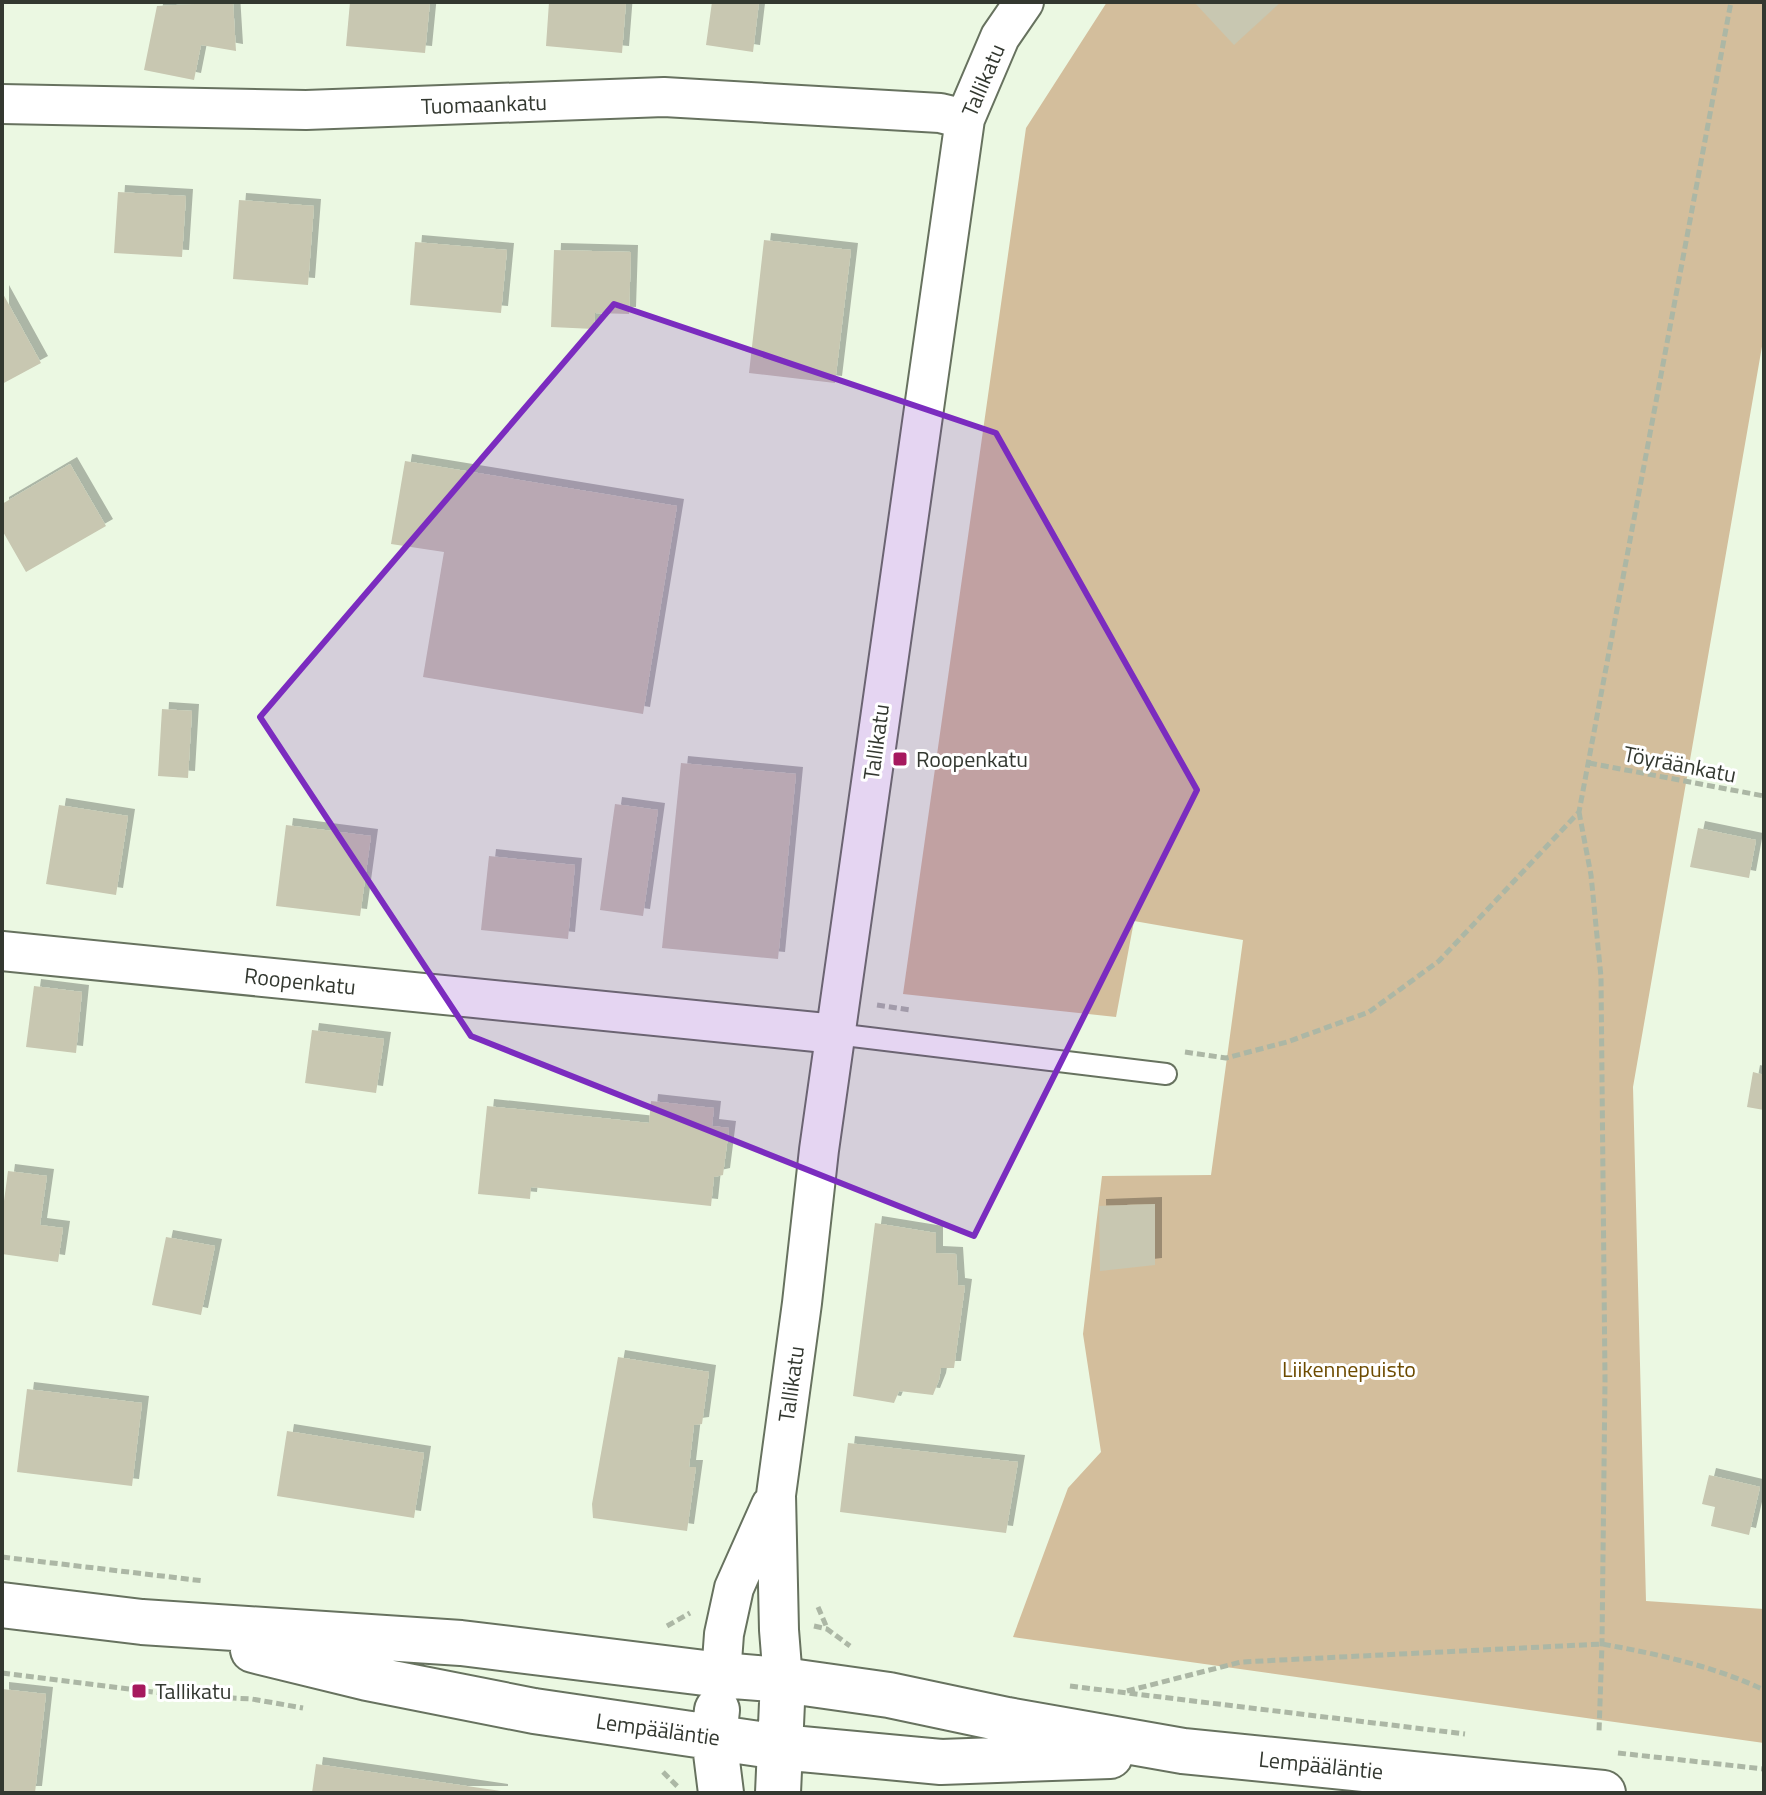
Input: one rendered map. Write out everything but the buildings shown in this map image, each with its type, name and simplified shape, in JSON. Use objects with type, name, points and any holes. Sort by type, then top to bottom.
[{"type":"main road","name":"Lempääläntie","points":[[2,1605],[142,1622],[461,1643],[783,1680],[889,1695],[1183,1751],[1603,1793]]},
{"type":"main road","name":"Lempääläntie","points":[[142,1622],[367,1678],[534,1711],[780,1747],[941,1762],[1040,1760],[1183,1751]]},
{"type":"main road","points":[[721,1675],[714,1737],[721,1793]]},
{"type":"main road","points":[[778,1793],[783,1680]]},
{"type":"street","name":"Tallikatu","points":[[783,1680],[776,1495],[819,1150],[965,119],[1000,37],[1024,2]]},
{"type":"street","name":"Tuomaankatu","points":[[2,104],[306,110],[664,97],[940,113],[965,119]]},
{"type":"street","name":"Roopenkatu","points":[[2,951],[836,1034]]},
{"type":"street","name":"Tallikatu","points":[[721,1675],[724,1634],[734,1588],[776,1495]]},
{"type":"lane","points":[[836,1034],[1166,1074]]},
{"type":"path","points":[[1599,1732],[1605,1380],[1601,977],[1591,875],[1579,812],[1731,2]]},
{"type":"path","name":"Töyräänkatu","points":[[1589,763],[1764,796]]},
{"type":"path","points":[[1183,1052],[1226,1058],[1287,1042],[1369,1012],[1439,961],[1579,812]]},
{"type":"path","points":[[866,1003],[913,1011]]},
{"type":"path","points":[[1123,1692],[1241,1662],[1602,1644],[1649,1653],[1737,1677],[1764,1690]]},
{"type":"path","points":[[2,1673],[177,1695],[252,1699],[314,1710]]},
{"type":"path","points":[[653,1770],[662,1772],[683,1793]]},
{"type":"highlighted area","points":[[614,304],[996,433],[1197,790],[974,1236],[471,1036],[260,717]]},
{"type":"green space","name":"Liikennepuisto","points":[[1107,2],[1764,2],[1764,335],[1633,1087],[1646,1601],[1764,1609],[1764,1743],[1013,1637],[1068,1488],[1101,1452],[1083,1334],[1102,1176],[1211,1175],[1243,940],[1134,921],[1116,1017],[903,994],[1026,128]]},
{"type":"place","name":"Roopenkatu","points":[[900,759]]},
{"type":"place","name":"Tallikatu","points":[[139,1691]]}]
